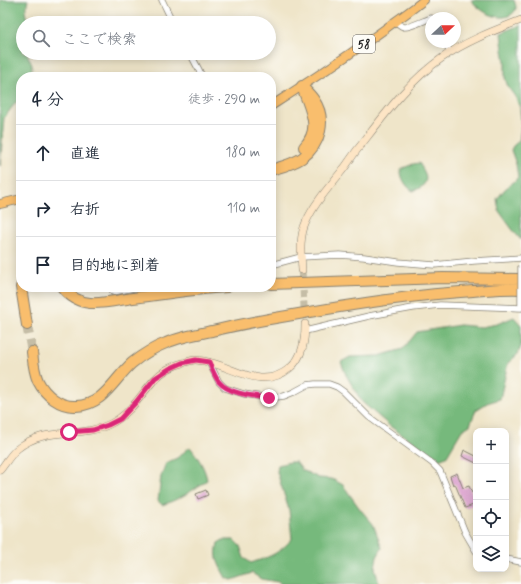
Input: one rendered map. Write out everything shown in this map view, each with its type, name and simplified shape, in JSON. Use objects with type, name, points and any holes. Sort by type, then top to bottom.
[{"type":"highway","points":[[276,161],[299,152],[310,139],[314,122],[302,86]]},
{"type":"highway","points":[[276,168],[302,158],[312,148],[319,136],[321,118],[319,110],[315,101],[302,86]]},
{"type":"highway","points":[[276,284],[443,278],[517,284]]},
{"type":"highway","points":[[32,352],[35,371],[38,381],[43,389],[56,402],[75,407],[93,402],[101,397],[131,364],[154,348],[179,338],[256,321],[384,300],[517,284]]},
{"type":"highway","points":[[22,292],[27,325]]},
{"type":"highway","points":[[65,292],[81,301],[91,303],[174,292]]},
{"type":"main road","name":"58","points":[[276,103],[358,48],[424,0]]},
{"type":"main road","points":[[0,204],[16,200]]},
{"type":"street","points":[[162,0],[170,16]]},
{"type":"street","points":[[396,21],[403,27],[408,27],[425,20]]},
{"type":"street","points":[[302,270],[300,250],[302,236],[306,223],[314,207],[404,91],[422,73],[449,53],[476,38],[521,20]]},
{"type":"street","points":[[448,48],[449,53]]},
{"type":"street","points":[[194,60],[200,72]]},
{"type":"street","points":[[0,470],[18,448],[37,437],[93,430],[120,419],[155,378],[182,363],[196,360],[209,362],[260,379],[272,378],[284,373],[293,366],[300,356],[303,346],[305,327],[413,308],[440,305],[521,308],[521,258],[434,265],[340,255],[301,257],[276,264]]},
{"type":"street","points":[[209,362],[218,382],[225,388],[244,394],[269,398],[284,396],[307,385],[329,384],[337,387],[369,417],[432,462],[440,471],[465,532],[473,546]]},
{"type":"street","points":[[509,560],[521,562]]},
{"type":"green space","points":[[0,0],[28,0],[25,12],[26,16],[16,16],[16,60],[30,60],[32,65],[31,72],[16,72],[16,102],[4,118],[0,166]]},
{"type":"green space","points":[[471,0],[514,0],[516,9],[512,14],[507,16],[496,16],[484,12]]},
{"type":"green space","points":[[521,25],[521,125],[520,108],[516,98],[508,87],[505,78],[505,61],[501,33]]},
{"type":"green space","points":[[521,127],[521,240],[499,211],[497,199],[518,177],[516,164],[511,150],[519,141]]},
{"type":"green space","points":[[419,163],[426,176],[426,180],[419,189],[413,191],[404,182],[401,175],[401,169]]},
{"type":"green space","points":[[514,317],[521,325],[521,346],[518,354],[508,363],[500,399],[487,403],[476,410],[470,425],[462,430],[446,457],[439,460],[391,427],[362,402],[346,375],[341,362],[350,357],[379,356],[403,349],[417,332],[460,325],[481,327],[497,324]]},
{"type":"green space","points":[[190,447],[201,463],[207,480],[186,494],[162,505],[158,501],[161,476],[166,463],[177,458]]},
{"type":"green space","points":[[296,462],[302,470],[319,478],[332,479],[343,485],[373,524],[382,548],[377,557],[375,568],[379,584],[281,584],[278,582],[261,579],[252,573],[232,580],[226,578],[219,565],[217,557],[218,543],[223,540],[234,540],[240,546],[244,558],[251,563],[264,559],[282,549],[292,539],[289,510],[277,472],[278,465]]},
{"type":"building","points":[[464,450],[473,454],[473,462],[462,456]]},
{"type":"building","points":[[457,473],[463,488],[469,486],[473,492],[473,505],[465,508],[450,476]]},
{"type":"building","points":[[206,490],[208,495],[198,499],[196,494]]},
{"type":"tunnel","points":[[302,270],[305,324]]},
{"type":"tunnel","points":[[27,325],[32,352]]},
{"type":"route","points":[[69,432],[93,430],[120,419],[155,378],[182,363],[196,360],[209,362],[218,382],[225,388],[244,394],[269,398]]}]
